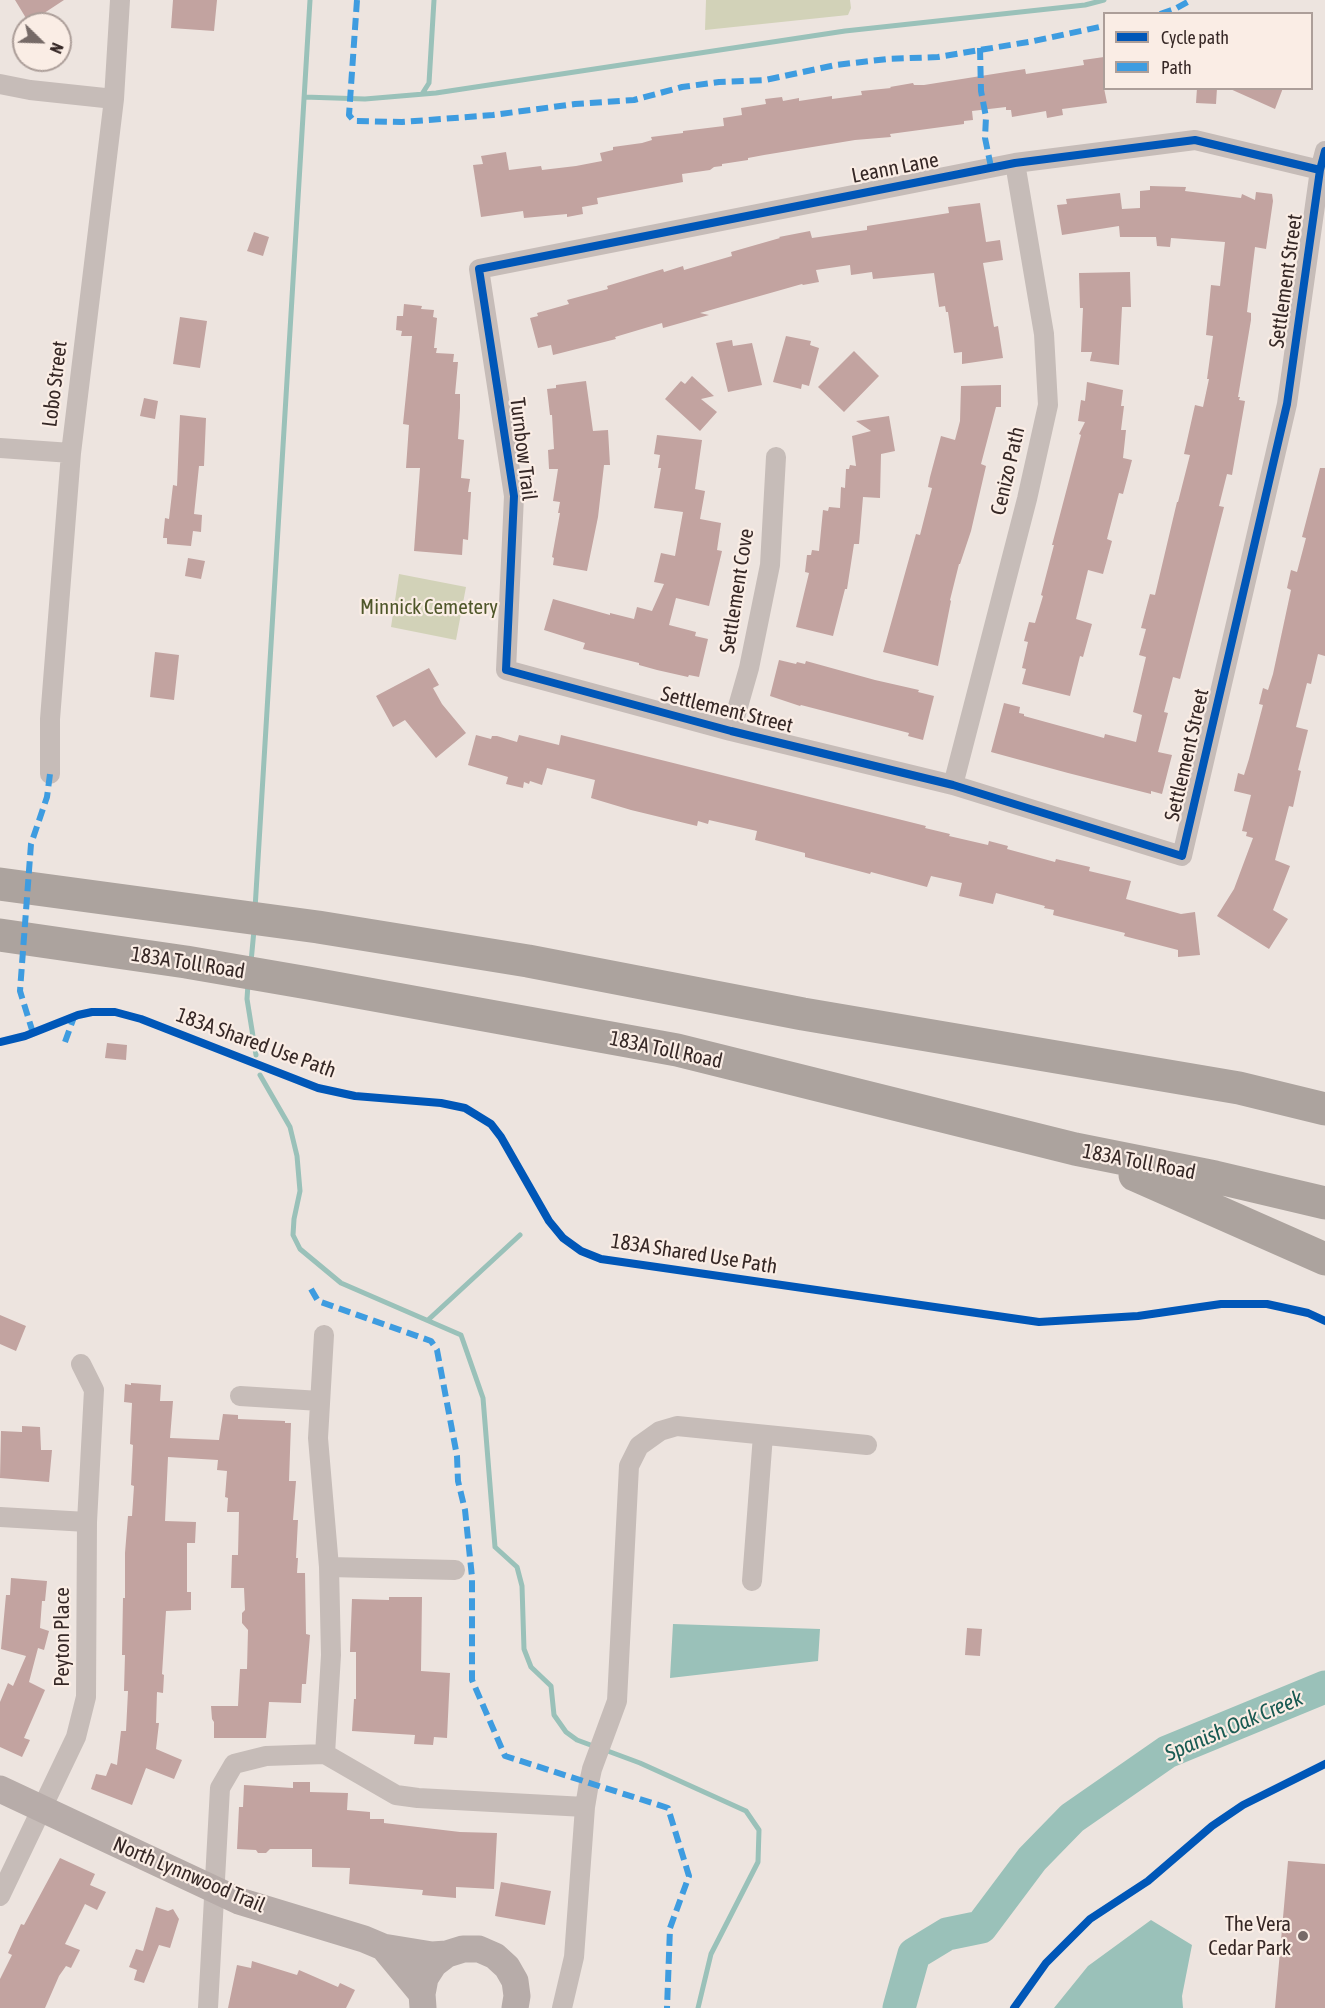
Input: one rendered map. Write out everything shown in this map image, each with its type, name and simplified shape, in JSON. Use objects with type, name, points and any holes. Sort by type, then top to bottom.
[{"type":"highway","points":[[0,884],[318,927],[528,962],[803,1014],[1239,1088],[1325,1109]]},
{"type":"highway","name":"183A Toll Road","points":[[0,935],[186,962],[677,1050],[1076,1149],[1215,1177],[1325,1203]]},
{"type":"highway","points":[[1239,1088],[1325,1096]]},
{"type":"highway","points":[[1076,1149],[1325,1259]]},
{"type":"street","name":"Lobo Street","points":[[50,774],[50,718],[71,453],[114,99],[120,0]]},
{"type":"street","points":[[0,84],[30,90],[114,99]]},
{"type":"street","name":"Leann Lane","points":[[479,269],[1015,162],[1195,140],[1322,160]]},
{"type":"street","name":"Settlement Street","points":[[506,670],[731,731],[953,785],[1182,856],[1287,404],[1322,160]]},
{"type":"street","name":"Cenizo Path","points":[[953,785],[1027,499],[1048,405],[1044,334],[1015,162]]},
{"type":"street","name":"Turnbow Trail","points":[[479,269],[514,496],[506,670]]},
{"type":"street","points":[[0,448],[71,453]]},
{"type":"street","name":"Settlement Cove","points":[[731,731],[749,668],[770,566],[776,457]]},
{"type":"street","points":[[324,1335],[318,1438],[329,1567],[331,1655],[325,1754]]},
{"type":"street","name":"Peyton Place","points":[[0,1896],[76,1737],[86,1698],[87,1522],[94,1390],[81,1364]]},
{"type":"street","points":[[240,1396],[320,1401]]},
{"type":"street","points":[[562,2008],[574,1957],[585,1807],[592,1769],[617,1701],[629,1466],[639,1446],[660,1431],[677,1426],[867,1445]]},
{"type":"street","points":[[752,1581],[763,1434]]},
{"type":"street","points":[[0,1517],[87,1522]]},
{"type":"street","points":[[329,1567],[455,1570]]},
{"type":"street","points":[[208,2008],[220,1788],[234,1764],[266,1756],[325,1754],[396,1795],[585,1807]]},
{"type":"street","name":"North Lynnwood Trail","points":[[0,1789],[239,1901],[364,1939],[383,1947],[432,1954],[479,1949],[495,1956],[507,1967],[514,1981],[517,1996],[515,2008]]},
{"type":"street","name":"North Lynnwood Trail","points":[[383,1947],[422,2001]]},
{"type":"street","points":[[422,2001],[425,1978],[434,1964],[447,1954]]},
{"type":"green space","points":[[706,0],[850,0],[851,8],[848,15],[705,30]]},
{"type":"green space","name":"Minnick Cemetery","points":[[399,574],[466,587],[456,640],[391,627]]},
{"type":"water","points":[[673,1624],[820,1629],[818,1661],[670,1678]]},
{"type":"water","points":[[1151,1920],[1192,1945],[1182,1996],[1183,2008],[1054,2008],[1088,1966]]},
{"type":"building","points":[[15,0],[64,0],[46,12],[22,12]]},
{"type":"building","points":[[173,0],[217,0],[214,31],[171,28]]},
{"type":"building","points":[[1103,57],[1103,90],[1107,103],[1062,109],[1063,115],[1047,118],[1046,111],[1012,117],[1011,110],[1006,110],[1006,107],[972,111],[973,120],[964,121],[964,124],[764,155],[722,164],[710,170],[682,174],[683,182],[597,198],[598,204],[582,207],[583,214],[567,217],[567,214],[524,218],[523,211],[481,217],[473,165],[483,164],[481,156],[506,152],[509,170],[541,166],[542,170],[576,166],[602,161],[600,153],[613,150],[613,147],[642,143],[652,140],[651,137],[724,126],[723,118],[742,115],[741,108],[766,104],[765,99],[782,97],[783,101],[799,98],[799,101],[832,96],[832,99],[862,95],[861,91],[913,83],[924,85],[1025,69],[1026,74],[1084,65],[1083,60]]},
{"type":"building","points":[[1197,90],[1217,90],[1216,104],[1196,103]]},
{"type":"building","points":[[1232,90],[1282,90],[1275,109]]},
{"type":"building","points":[[1150,186],[1186,187],[1185,191],[1241,198],[1242,194],[1255,200],[1256,192],[1272,194],[1273,201],[1266,249],[1255,247],[1247,312],[1251,313],[1251,320],[1238,397],[1240,397],[1239,400],[1245,401],[1232,475],[1227,474],[1219,506],[1224,507],[1180,679],[1173,677],[1164,712],[1168,713],[1158,752],[1172,755],[1162,794],[1151,791],[1151,794],[991,752],[1004,703],[1020,707],[1019,713],[1024,716],[1104,738],[1105,734],[1136,742],[1142,715],[1133,712],[1146,657],[1139,655],[1146,629],[1141,628],[1150,594],[1155,595],[1190,455],[1184,454],[1195,405],[1203,407],[1209,379],[1207,379],[1213,336],[1206,335],[1211,285],[1220,286],[1225,242],[1171,238],[1170,247],[1157,246],[1156,237],[1120,237],[1119,226],[1062,235],[1057,205],[1067,204],[1066,199],[1120,193],[1122,209],[1140,208],[1140,191],[1150,190]]},
{"type":"building","points":[[980,203],[986,242],[1000,240],[1003,260],[983,263],[994,327],[998,326],[1003,358],[962,364],[962,352],[954,353],[948,312],[945,306],[939,307],[934,273],[873,279],[872,272],[851,275],[850,265],[816,270],[819,282],[802,284],[700,313],[709,315],[663,328],[662,323],[615,337],[616,339],[553,355],[551,345],[538,348],[530,318],[538,316],[537,313],[569,304],[567,300],[608,289],[607,286],[663,269],[664,272],[683,266],[684,270],[732,256],[731,252],[779,237],[810,231],[812,238],[867,230],[867,226],[949,213],[948,207]]},
{"type":"building","points":[[254,232],[269,237],[263,256],[247,251]]},
{"type":"building","points":[[1130,272],[1131,307],[1122,307],[1119,365],[1090,361],[1092,352],[1081,352],[1083,308],[1080,308],[1079,273]]},
{"type":"building","points":[[404,304],[434,310],[433,317],[437,318],[434,348],[437,348],[436,353],[454,354],[453,362],[458,362],[455,394],[460,394],[458,439],[464,440],[461,478],[470,479],[468,492],[471,492],[468,540],[463,539],[462,555],[414,551],[420,468],[406,468],[409,425],[403,424],[412,336],[401,336],[402,331],[396,330],[397,316],[403,316]]},
{"type":"building","points":[[180,317],[207,321],[200,368],[173,364]]},
{"type":"building","points":[[786,336],[811,341],[810,345],[819,348],[809,386],[802,384],[801,389],[773,382]]},
{"type":"building","points":[[732,340],[733,346],[752,343],[762,385],[728,392],[716,343]]},
{"type":"building","points":[[854,351],[879,376],[844,412],[818,387]]},
{"type":"building","points":[[692,376],[714,396],[701,399],[717,412],[700,431],[665,399],[681,381],[685,384]]},
{"type":"building","points":[[586,381],[593,431],[608,430],[610,465],[604,465],[598,517],[587,571],[553,565],[554,558],[552,557],[560,502],[553,501],[558,469],[549,469],[548,450],[554,449],[552,415],[550,415],[547,389],[556,388],[556,385]]},
{"type":"building","points":[[1087,382],[1123,390],[1121,430],[1126,430],[1123,458],[1132,460],[1123,494],[1119,493],[1107,539],[1112,541],[1103,574],[1088,570],[1076,619],[1092,624],[1083,657],[1080,656],[1070,696],[1022,684],[1026,669],[1022,668],[1028,642],[1024,641],[1029,622],[1035,623],[1043,596],[1041,595],[1054,545],[1052,545],[1081,435],[1079,434],[1085,422],[1078,421],[1081,400],[1085,401]]},
{"type":"building","points":[[1001,385],[1001,407],[996,407],[981,464],[986,466],[971,531],[959,564],[950,600],[938,666],[883,652],[916,534],[920,535],[932,488],[928,487],[930,477],[941,436],[955,440],[960,421],[961,386]]},
{"type":"building","points":[[144,398],[158,401],[155,419],[140,416]]},
{"type":"building","points":[[180,415],[206,418],[204,466],[199,466],[194,514],[202,515],[201,532],[193,531],[191,546],[167,544],[167,538],[163,538],[165,518],[169,519],[173,485],[177,486]]},
{"type":"building","points":[[889,416],[895,451],[881,454],[880,498],[863,497],[859,544],[854,544],[847,589],[845,589],[833,636],[796,627],[809,573],[805,572],[807,555],[811,555],[812,550],[819,551],[823,510],[828,511],[829,507],[840,508],[841,487],[845,488],[846,469],[849,469],[850,465],[856,466],[852,436],[871,431],[856,421]]},
{"type":"building","points":[[657,435],[702,440],[695,489],[705,491],[700,519],[721,523],[717,550],[722,551],[709,606],[676,598],[669,625],[696,632],[695,636],[708,639],[699,677],[689,675],[688,677],[657,670],[639,665],[639,663],[583,649],[585,643],[544,630],[553,599],[610,615],[610,613],[634,619],[637,607],[652,611],[664,584],[654,582],[661,553],[675,556],[683,512],[654,508],[661,468],[658,468],[660,455],[654,454]]},
{"type":"building","points":[[1320,468],[1325,468],[1325,656],[1318,654],[1311,684],[1307,683],[1296,727],[1308,730],[1298,770],[1301,771],[1293,807],[1289,806],[1275,860],[1290,866],[1273,910],[1288,919],[1269,949],[1217,916],[1234,889],[1253,838],[1246,836],[1247,832],[1242,831],[1251,795],[1234,791],[1238,773],[1244,775],[1249,759],[1263,705],[1259,704],[1263,688],[1268,690],[1273,674],[1291,590],[1287,588],[1291,570],[1297,572],[1306,538],[1302,537]]},
{"type":"building","points":[[188,558],[205,561],[201,579],[185,576]]},
{"type":"building","points":[[155,652],[179,655],[174,700],[150,697]]},
{"type":"building","points":[[779,660],[796,664],[797,662],[805,664],[806,661],[919,690],[918,692],[934,696],[923,740],[908,736],[909,733],[800,706],[770,696]]},
{"type":"building","points":[[429,668],[439,685],[433,688],[442,704],[466,733],[436,758],[405,720],[393,727],[376,696]]},
{"type":"building","points":[[476,735],[491,739],[492,736],[497,736],[517,742],[519,735],[559,745],[561,735],[926,826],[925,828],[950,834],[949,836],[988,845],[989,841],[1008,846],[1007,849],[1055,862],[1056,859],[1090,867],[1089,871],[1131,881],[1126,899],[1181,914],[1195,912],[1200,955],[1178,957],[1178,950],[1124,936],[1125,933],[1053,915],[1054,910],[1044,908],[1045,906],[996,893],[993,904],[959,896],[962,883],[931,876],[927,887],[805,857],[805,853],[755,840],[757,831],[709,820],[708,824],[698,821],[697,826],[631,810],[591,798],[595,780],[547,768],[542,785],[530,781],[529,784],[524,782],[523,788],[506,784],[508,777],[468,765]]},
{"type":"building","points":[[107,1043],[127,1045],[126,1060],[105,1058]]},
{"type":"building","points":[[0,1315],[26,1326],[16,1351],[0,1344]]},
{"type":"building","points":[[131,1383],[161,1385],[160,1401],[173,1401],[170,1438],[219,1440],[223,1414],[238,1415],[238,1419],[291,1423],[289,1481],[296,1481],[293,1520],[298,1520],[297,1573],[305,1573],[306,1634],[310,1635],[306,1684],[302,1684],[301,1703],[269,1702],[266,1738],[214,1738],[211,1706],[238,1706],[240,1669],[247,1669],[248,1630],[242,1623],[242,1613],[245,1610],[244,1588],[231,1588],[232,1555],[238,1555],[239,1512],[227,1512],[228,1498],[225,1497],[227,1471],[217,1470],[218,1460],[168,1457],[165,1521],[196,1522],[195,1543],[187,1543],[187,1592],[191,1592],[191,1610],[166,1611],[163,1693],[157,1692],[156,1723],[159,1723],[156,1749],[182,1760],[174,1779],[146,1768],[132,1805],[91,1789],[96,1774],[106,1776],[111,1763],[117,1765],[121,1731],[126,1731],[128,1691],[124,1691],[125,1655],[122,1655],[123,1598],[125,1598],[128,1516],[132,1516],[134,1486],[131,1485],[133,1445],[130,1444],[132,1403],[124,1402],[125,1384],[131,1385]]},
{"type":"building","points":[[22,1426],[40,1427],[41,1450],[52,1450],[49,1482],[0,1478],[1,1431],[22,1432]]},
{"type":"building","points":[[11,1578],[47,1581],[45,1601],[42,1601],[40,1628],[49,1631],[44,1650],[38,1648],[29,1682],[45,1690],[24,1738],[30,1740],[22,1757],[0,1747],[0,1702],[8,1683],[13,1686],[26,1656],[1,1649],[6,1595],[10,1595]]},
{"type":"building","points":[[389,1597],[422,1597],[421,1671],[450,1673],[447,1738],[434,1737],[433,1745],[414,1744],[415,1735],[352,1731],[354,1699],[356,1699],[356,1652],[350,1652],[352,1599],[389,1600]]},
{"type":"building","points":[[967,1628],[982,1629],[980,1656],[965,1655]]},
{"type":"building","points":[[293,1782],[310,1782],[310,1792],[348,1793],[347,1810],[370,1812],[370,1819],[384,1819],[384,1823],[460,1832],[497,1833],[494,1889],[456,1887],[456,1898],[422,1895],[423,1890],[349,1884],[350,1868],[312,1867],[312,1849],[270,1849],[266,1853],[258,1853],[256,1850],[237,1849],[239,1807],[243,1807],[244,1785],[293,1788]]},
{"type":"building","points":[[60,1858],[95,1874],[90,1885],[106,1892],[97,1910],[85,1904],[65,1944],[80,1950],[71,1968],[66,1966],[59,1976],[45,2008],[0,2008],[0,1979],[12,1955],[8,1953],[21,1924],[24,1925]]},
{"type":"building","name":"The Vera Cedar Park","points":[[1288,1861],[1325,1864],[1325,2008],[1275,2008]]},
{"type":"building","points":[[501,1882],[551,1891],[545,1925],[495,1916]]},
{"type":"building","points":[[156,1907],[168,1911],[173,1909],[179,1919],[170,1948],[159,1945],[144,1983],[134,1980],[137,1970],[129,1967],[136,1949],[143,1951]]},
{"type":"building","points":[[252,1961],[297,1975],[299,1970],[338,1987],[340,1983],[355,1990],[346,2008],[228,2008],[237,1965],[251,1968]]},
{"type":"waterway","points":[[255,909],[310,0]]},
{"type":"waterway","points":[[422,94],[429,83],[434,0]]},
{"type":"waterway","points":[[304,97],[365,99],[436,93],[845,31],[1085,5],[1104,0]]},
{"type":"waterway","points":[[251,962],[254,930]]},
{"type":"waterway","points":[[248,984],[247,999],[256,1055]]},
{"type":"waterway","points":[[260,1075],[290,1127],[297,1156],[300,1191],[293,1235],[300,1249],[341,1283],[461,1335],[483,1398],[495,1547],[517,1567],[522,1586],[524,1649],[531,1667],[551,1686],[554,1715],[566,1732],[577,1740],[596,1747]]},
{"type":"waterway","points":[[428,1320],[520,1235]]},
{"type":"waterway","name":"Spanish Oak Creek","points":[[899,2008],[914,1954],[947,1934],[981,1927],[1032,1859],[1072,1818],[1167,1752],[1325,1687]]},
{"type":"waterway","points":[[605,1750],[640,1763],[746,1811],[759,1830],[758,1862],[711,1954],[698,2008]]},
{"type":"marked path","points":[[357,0],[349,115],[354,121],[402,122],[634,100],[682,87],[719,82],[765,80],[836,65],[887,59],[938,57],[1034,41],[1103,26]]},
{"type":"marked path","points":[[1166,12],[1191,0]]},
{"type":"marked path","points":[[980,48],[981,91],[986,117],[985,138],[991,167]]},
{"type":"marked path","points":[[33,1033],[20,991],[31,844],[47,797],[50,774]]},
{"type":"marked path","points":[[65,1042],[74,1017]]},
{"type":"marked path","points":[[311,1289],[318,1301],[431,1341],[437,1350],[457,1456],[458,1481],[465,1510],[472,1577],[472,1680],[505,1756],[668,1808],[689,1876],[670,1928],[667,2008]]},
{"type":"cycle path","points":[[1320,170],[1195,140],[1015,163],[479,269],[514,496],[506,670],[731,731],[953,785],[1182,856],[1287,404],[1320,170],[1325,151]]},
{"type":"cycle path","name":"183A Shared Use Path","points":[[0,1042],[25,1036],[78,1015],[92,1012],[115,1012],[141,1019],[318,1088],[355,1096],[441,1103],[465,1108],[491,1124],[501,1137],[549,1221],[563,1238],[581,1251],[601,1259],[1039,1322],[1138,1316],[1221,1304],[1267,1304],[1308,1313],[1325,1321]]},
{"type":"cycle path","points":[[1014,2008],[1046,1963],[1090,1919],[1148,1881],[1212,1826],[1243,1805],[1325,1764]]},
{"type":"place","name":"The Vera Cedar Park","points":[[1303,1936]]}]
